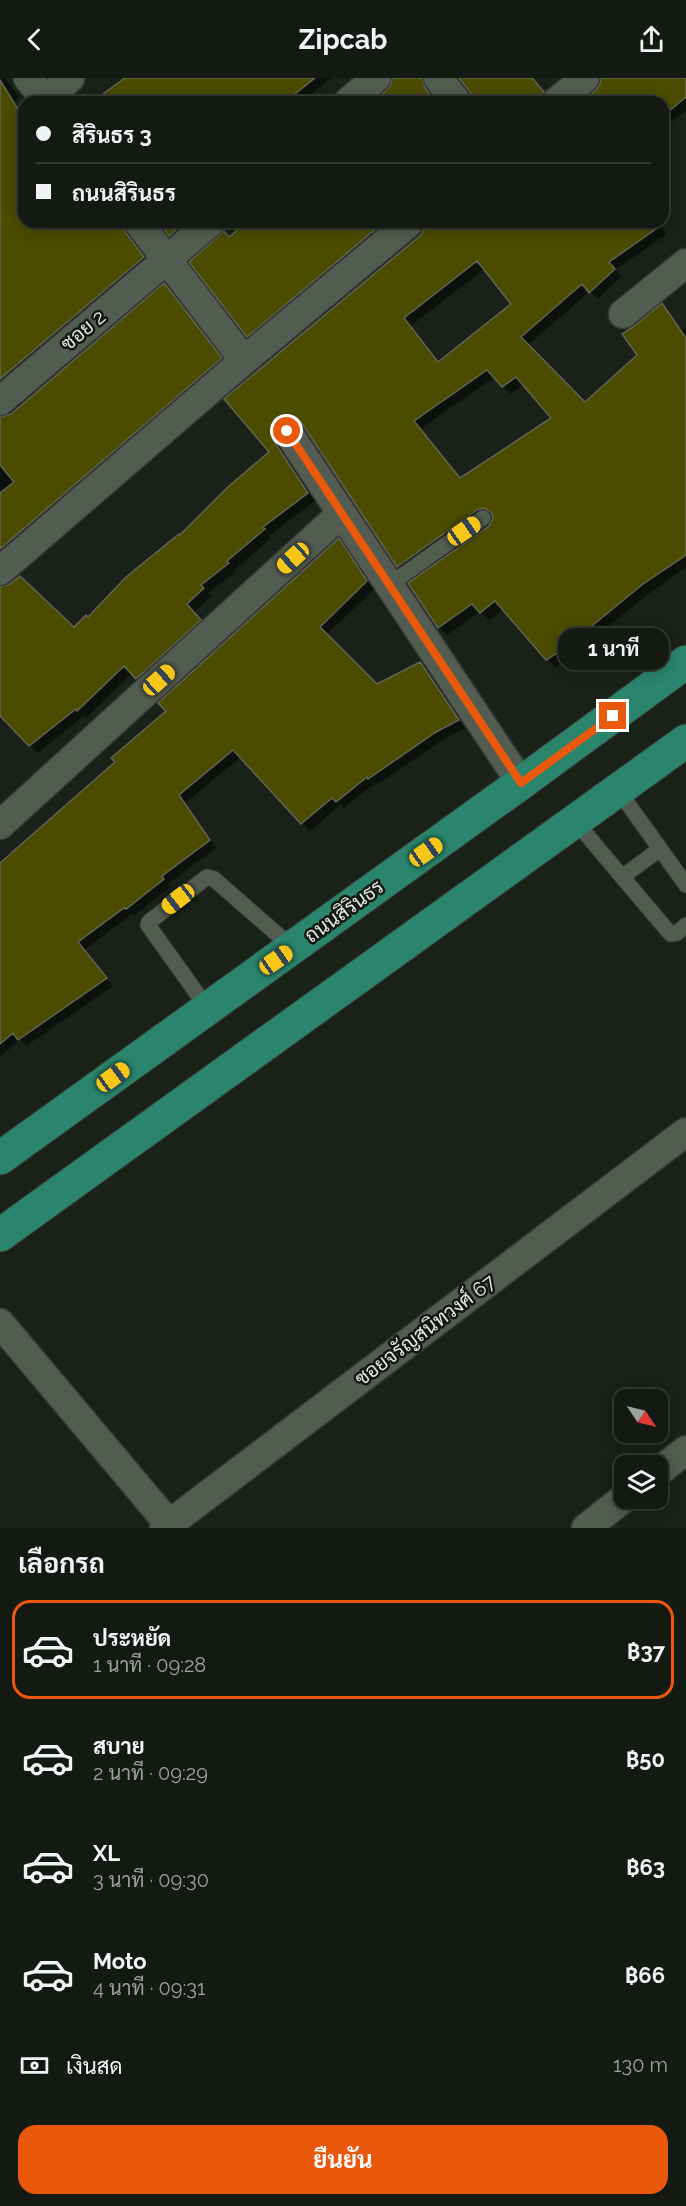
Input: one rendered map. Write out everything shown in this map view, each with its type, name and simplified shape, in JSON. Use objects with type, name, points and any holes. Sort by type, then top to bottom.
[{"type":"main road","name":"ถนนสิรินธร","points":[[0,1158],[686,662]]},
{"type":"main road","points":[[0,1235],[686,741]]},
{"type":"street","points":[[40,93],[70,78]]},
{"type":"street","points":[[355,96],[376,78]]},
{"type":"street","points":[[438,78],[452,96]]},
{"type":"street","points":[[563,96],[585,78]]},
{"type":"street","points":[[143,228],[244,360]]},
{"type":"street","name":"ซอย 2","points":[[0,401],[204,228]]},
{"type":"street","points":[[0,571],[244,360],[404,228]]},
{"type":"street","points":[[623,314],[686,263]]},
{"type":"street","points":[[287,431],[521,783]]},
{"type":"street","points":[[0,825],[341,514]]},
{"type":"street","name":"ซอยจรัญสนิทวงศ์ 67","points":[[166,1526],[686,1131]]},
{"type":"street","points":[[0,1323],[166,1526]]},
{"type":"street","points":[[668,1464],[686,1450]]},
{"type":"street","points":[[586,1528],[614,1506]]},
{"type":"lane","points":[[389,585],[483,518]]},
{"type":"lane","points":[[618,790],[686,885]]},
{"type":"lane","points":[[576,821],[667,930],[677,933],[686,925]]},
{"type":"lane","points":[[622,877],[660,849]]},
{"type":"lane","points":[[208,1009],[148,925],[207,877],[214,879],[293,948]]},
{"type":"building","points":[[125,78],[315,78],[292,96],[100,96]]},
{"type":"building","points":[[392,78],[422,78],[425,88],[431,96],[380,96],[391,84]]},
{"type":"building","points":[[459,78],[532,78],[544,92],[542,96],[471,96]]},
{"type":"building","points":[[601,78],[686,78],[686,97],[669,111],[669,96],[589,96],[600,84]]},
{"type":"building","points":[[0,80],[18,109],[18,228],[124,228],[144,257],[0,379]]},
{"type":"building","points":[[163,228],[178,228],[169,236]]},
{"type":"building","points":[[240,228],[377,228],[247,337],[189,262],[224,231],[229,237]]},
{"type":"building","points":[[425,228],[657,228],[609,262],[615,269],[589,293],[582,284],[521,337],[585,402],[637,355],[622,334],[662,303],[686,338],[686,555],[643,584],[565,648],[546,660],[495,601],[480,613],[472,604],[438,628],[408,583],[489,526],[493,518],[491,512],[483,508],[477,510],[397,567],[301,422],[294,416],[285,415],[277,418],[273,423],[271,433],[273,440],[308,493],[263,527],[265,529],[227,561],[229,563],[201,585],[204,588],[187,604],[201,620],[136,679],[124,666],[77,711],[76,709],[29,746],[0,716],[0,587],[10,584],[20,576],[74,627],[86,615],[88,617],[126,577],[180,535],[229,486],[269,452],[224,399],[421,235]],"holes":[[[477,261],[511,304],[438,362],[404,318]],[[487,370],[502,387],[516,377],[551,418],[460,478],[414,421]]]},
{"type":"building","points":[[164,283],[222,358],[0,549],[0,493],[14,482],[0,465],[0,417],[11,414]]},
{"type":"building","points":[[339,538],[367,581],[320,627],[377,684],[420,662],[459,720],[436,732],[368,779],[367,777],[336,802],[332,798],[301,824],[233,750],[179,795],[210,840],[162,876],[164,879],[126,909],[124,908],[78,942],[107,978],[18,1040],[13,1033],[0,1044],[0,863],[115,762],[111,758],[166,711],[158,703]]},
{"type":"route","points":[[287,431],[521,783],[613,716]]}]
